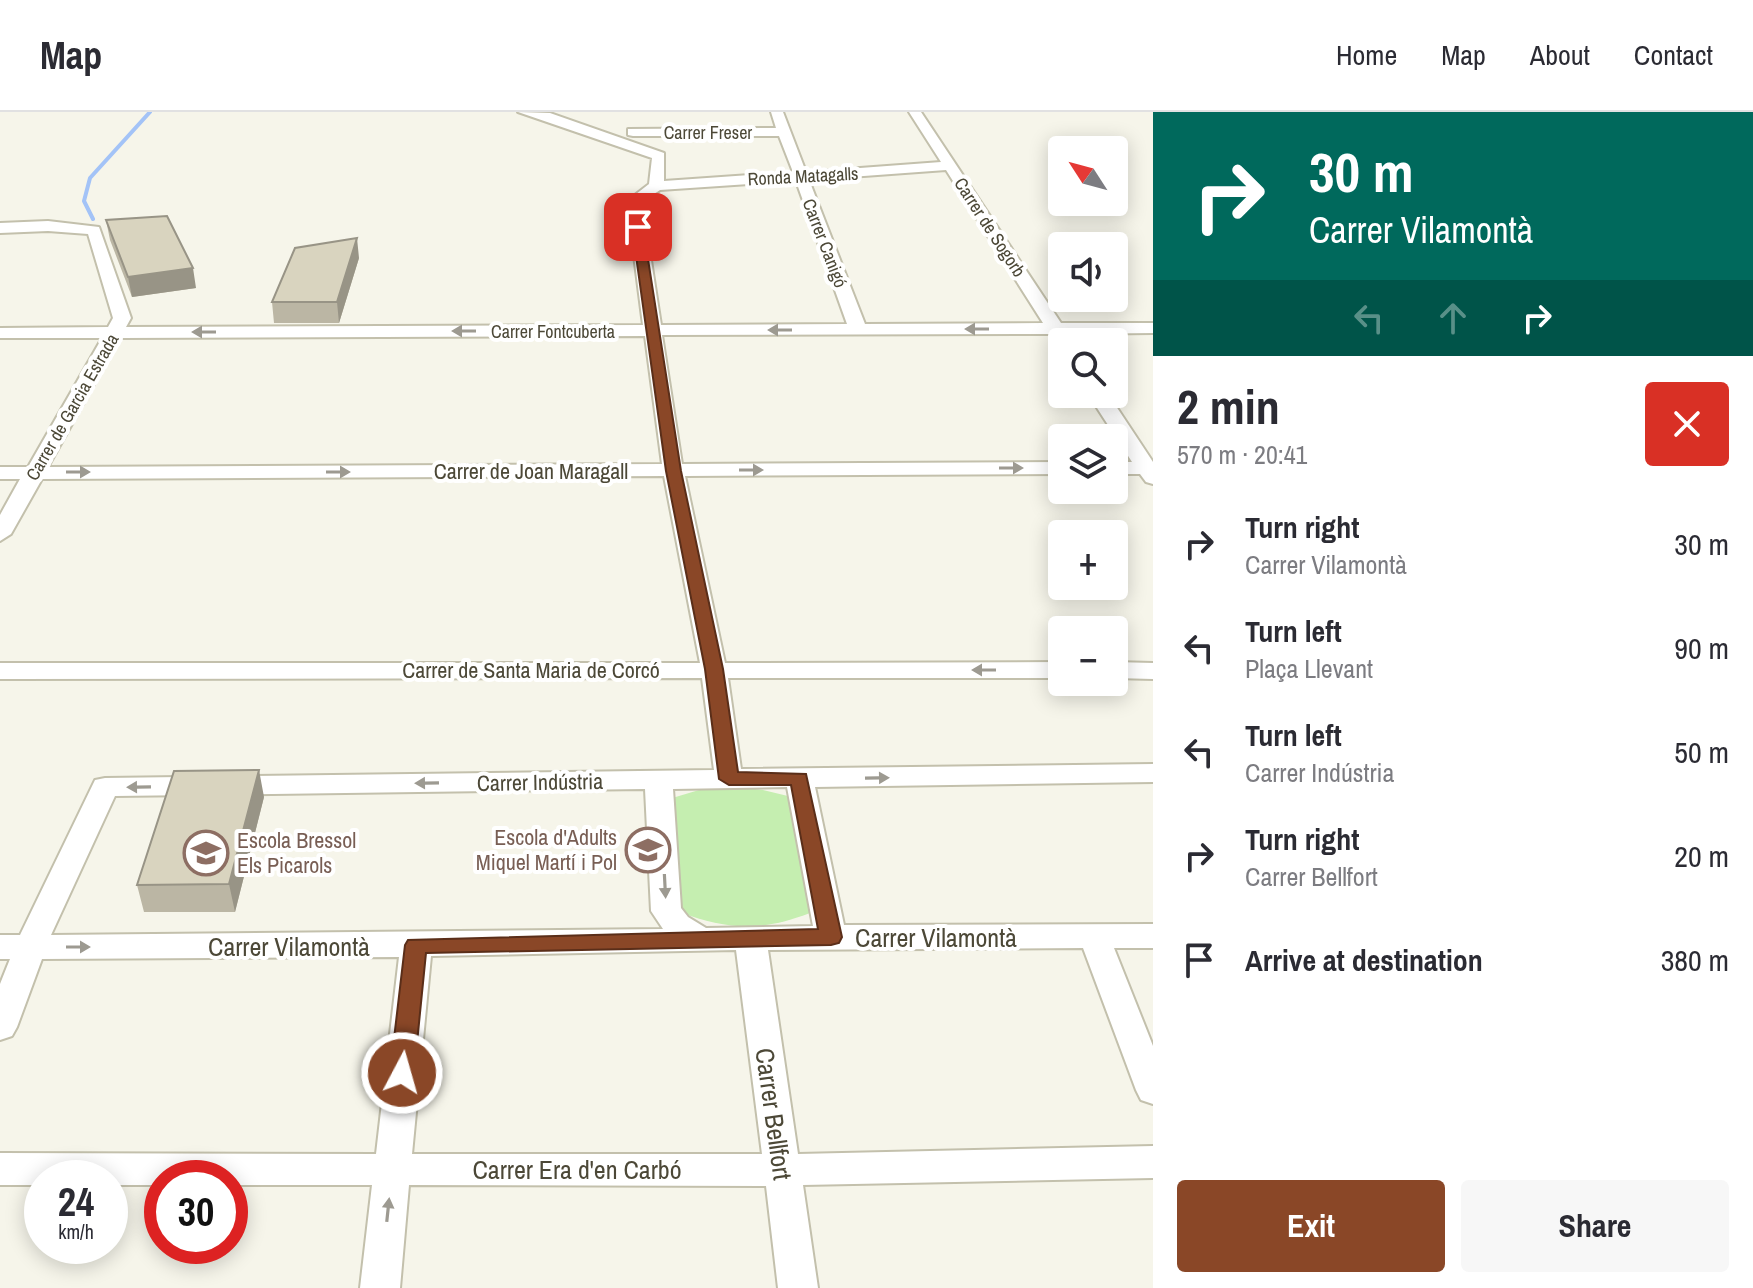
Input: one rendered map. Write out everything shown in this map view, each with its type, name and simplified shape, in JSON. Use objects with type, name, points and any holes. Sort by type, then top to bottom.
[{"type":"street","points":[[524,112],[545,116],[659,156],[656,186],[634,201],[673,471],[714,669],[729,779]]},
{"type":"street","name":"Carrer Canigó","points":[[777,112],[858,329]]},
{"type":"street","name":"Carrer de Sogorb","points":[[915,112],[1055,328]]},
{"type":"street","name":"Carrer Freser","points":[[633,132],[783,132]]},
{"type":"street","name":"Ronda Matagalls","points":[[656,186],[950,166]]},
{"type":"street","name":"Carrer de Garcia Estrada","points":[[0,230],[94,230],[122,318],[0,534]]},
{"type":"street","name":"Carrer Fontcuberta","points":[[1128,330],[1153,328]]},
{"type":"street","name":"Carrer Fontcuberta","points":[[0,333],[858,329],[1048,335]]},
{"type":"street","points":[[1108,408],[1151,471]]},
{"type":"street","name":"Carrer de Joan Maragall","points":[[0,473],[1048,468]]},
{"type":"street","points":[[1128,469],[1151,471]]},
{"type":"street","name":"Carrer de Santa Maria de Corcó","points":[[0,671],[1048,670]]},
{"type":"street","points":[[1128,670],[1153,671]]},
{"type":"street","name":"Carrer Indústria","points":[[15,947],[105,787],[1153,773]]},
{"type":"street","points":[[799,779],[831,937]]},
{"type":"street","points":[[659,781],[666,911],[677,925],[701,940]]},
{"type":"street","points":[[1094,936],[1153,1090]]},
{"type":"street","name":"Carrer Vilamontà","points":[[15,947],[1153,936]]},
{"type":"street","name":"Carrer Bellfort","points":[[751,941],[798,1288]]},
{"type":"street","points":[[380,1288],[416,945]]},
{"type":"street","points":[[0,1027],[15,947]]},
{"type":"street","name":"Carrer Era d'en Carbó","points":[[0,1169],[781,1170],[1153,1162]]},
{"type":"green space","points":[[731,786],[792,797],[810,913],[760,926],[744,926],[714,922],[679,912],[669,799],[699,790]]},
{"type":"building","points":[[167,216],[193,268],[128,277],[106,220]]},
{"type":"building","points":[[357,238],[337,302],[272,302],[295,248]]},
{"type":"building","name":"Escola Bressol Els Picarols","points":[[259,770],[229,884],[137,885],[174,771]]},
{"type":"waterway","points":[[93,219],[84,201],[90,178],[150,112]]},
{"type":"place","name":"Escola d'Adults Miquel Martí i Pol","points":[[648,850]]},
{"type":"place","name":"Escola Bressol Els Picarols","points":[[206,853]]},
{"type":"route","points":[[402,1073],[416,945],[751,941],[831,937],[799,779],[729,779],[714,669],[673,471],[638,227]]}]
